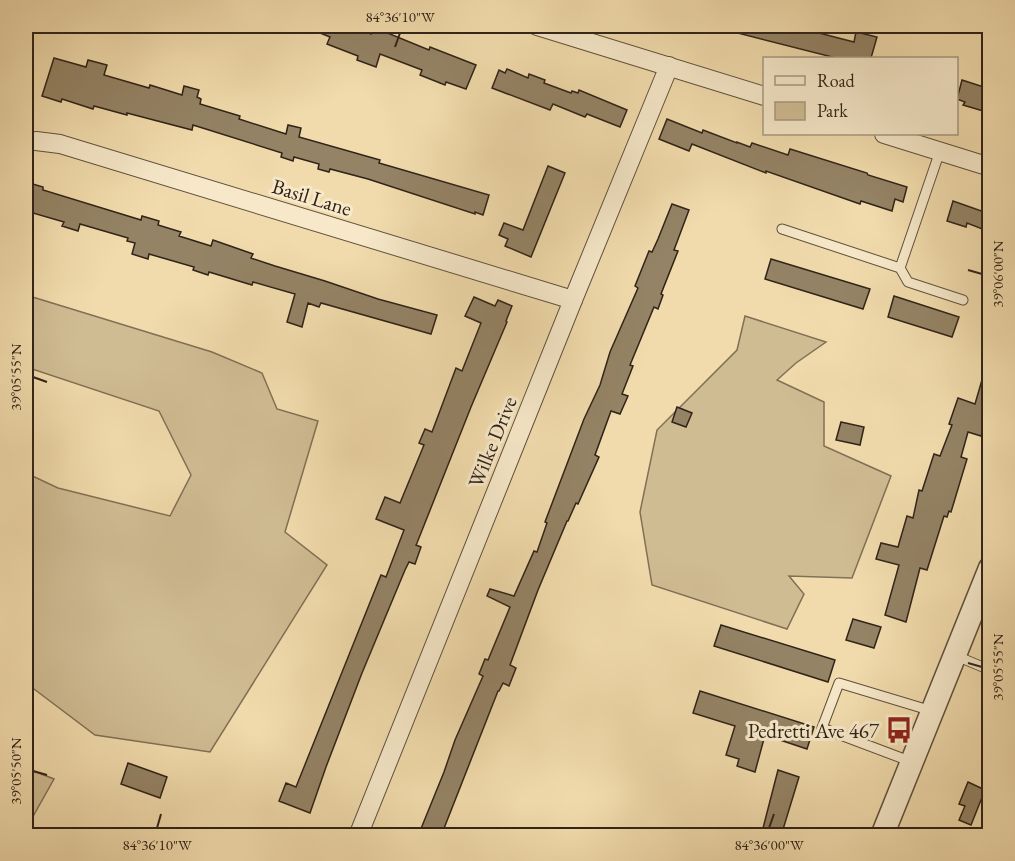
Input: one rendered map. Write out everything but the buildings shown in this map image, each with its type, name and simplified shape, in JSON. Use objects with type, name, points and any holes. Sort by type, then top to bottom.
[{"type":"street","points":[[537,26],[763,95]]},
{"type":"street","name":"Wilke Drive","points":[[358,836],[669,66]]},
{"type":"street","points":[[887,135],[990,167]]},
{"type":"street","name":"Basil Lane","points":[[36,141],[60,144],[573,300]]},
{"type":"street","points":[[882,836],[990,568]]},
{"type":"lane","points":[[900,267],[940,151]]},
{"type":"lane","points":[[782,229],[900,267],[908,282],[963,300]]},
{"type":"lane","points":[[954,655],[990,670]]},
{"type":"lane","points":[[912,762],[822,728],[839,683],[932,711]]},
{"type":"green space","points":[[26,295],[212,352],[262,373],[277,409],[318,421],[285,532],[327,565],[210,752],[95,735],[26,683],[26,473],[58,488],[170,516],[191,475],[159,411],[26,367]]},
{"type":"green space","points":[[745,316],[826,342],[777,380],[824,402],[824,446],[891,476],[852,578],[789,576],[804,594],[787,629],[652,585],[640,512],[657,430],[737,350]]},
{"type":"green space","points":[[26,768],[54,779],[26,829]]},
{"type":"place","name":"Pedretti Ave 467","points":[[899,730]]}]
